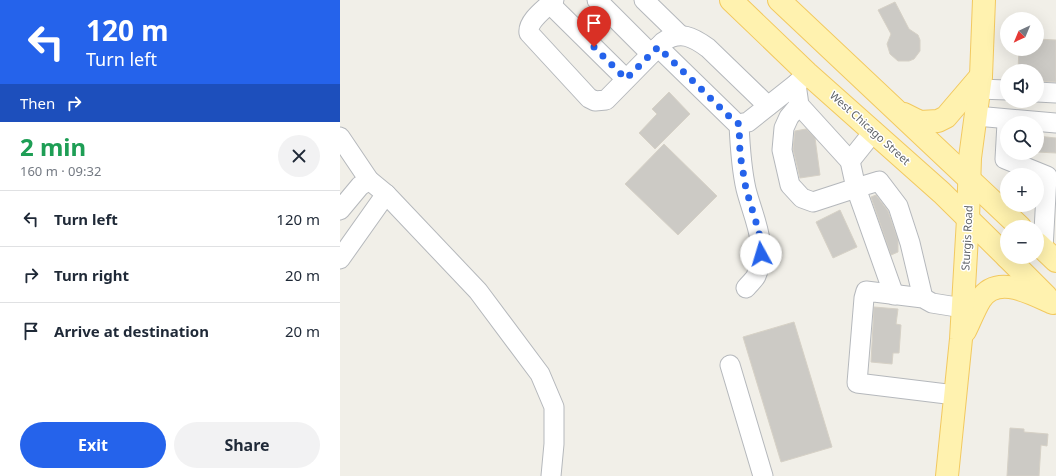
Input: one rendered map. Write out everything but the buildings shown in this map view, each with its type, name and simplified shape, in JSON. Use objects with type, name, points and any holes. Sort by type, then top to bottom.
[{"type":"main road","name":"West Chicago Street","points":[[732,0],[802,78],[874,131],[1000,250]]},
{"type":"main road","points":[[779,0],[1013,220]]},
{"type":"main road","name":"Sturgis Road","points":[[947,476],[961,339],[970,158],[976,116],[984,0]]},
{"type":"main road","points":[[891,107],[920,122],[938,121],[946,117],[979,82]]},
{"type":"main road","name":"West Chicago Street","points":[[1014,264],[1055,304]]},
{"type":"main road","points":[[961,339],[981,299],[988,292],[996,288],[1014,287],[1055,304]]},
{"type":"street","points":[[597,0],[739,124],[748,122],[802,78]]},
{"type":"street","points":[[644,0],[680,35]]},
{"type":"street","points":[[626,79],[552,2],[528,28],[529,33],[589,98],[595,101],[606,100],[655,50],[671,36],[680,35],[698,41],[708,48],[768,106]]},
{"type":"street","points":[[802,78],[799,105],[784,128],[782,150],[790,184],[802,198],[813,202],[878,181],[898,206],[910,243],[923,298]]},
{"type":"street","points":[[979,82],[1000,88]]},
{"type":"street","points":[[1044,92],[1056,93]]},
{"type":"street","points":[[799,105],[850,161],[856,188],[894,295]]},
{"type":"street","points":[[976,116],[1000,121]]},
{"type":"street","points":[[1044,123],[1056,123]]},
{"type":"street","points":[[739,124],[740,154],[746,189],[759,232],[761,254],[755,277],[746,288]]},
{"type":"street","points":[[850,161],[874,131]]},
{"type":"street","points":[[340,137],[369,180],[386,194],[478,290],[540,374],[554,407],[554,444],[551,476]]},
{"type":"street","points":[[1007,160],[1047,176],[1045,251]]},
{"type":"street","points":[[340,210],[360,186],[369,180]]},
{"type":"street","points":[[340,259],[386,194]]},
{"type":"street","points":[[955,395],[857,383],[864,298],[866,291],[923,298],[932,303],[963,308]]},
{"type":"street","points":[[730,364],[762,476]]},
{"type":"route","points":[[594,47],[626,79],[658,47],[735,122],[739,124],[740,154],[746,189],[759,232],[761,254]]}]
